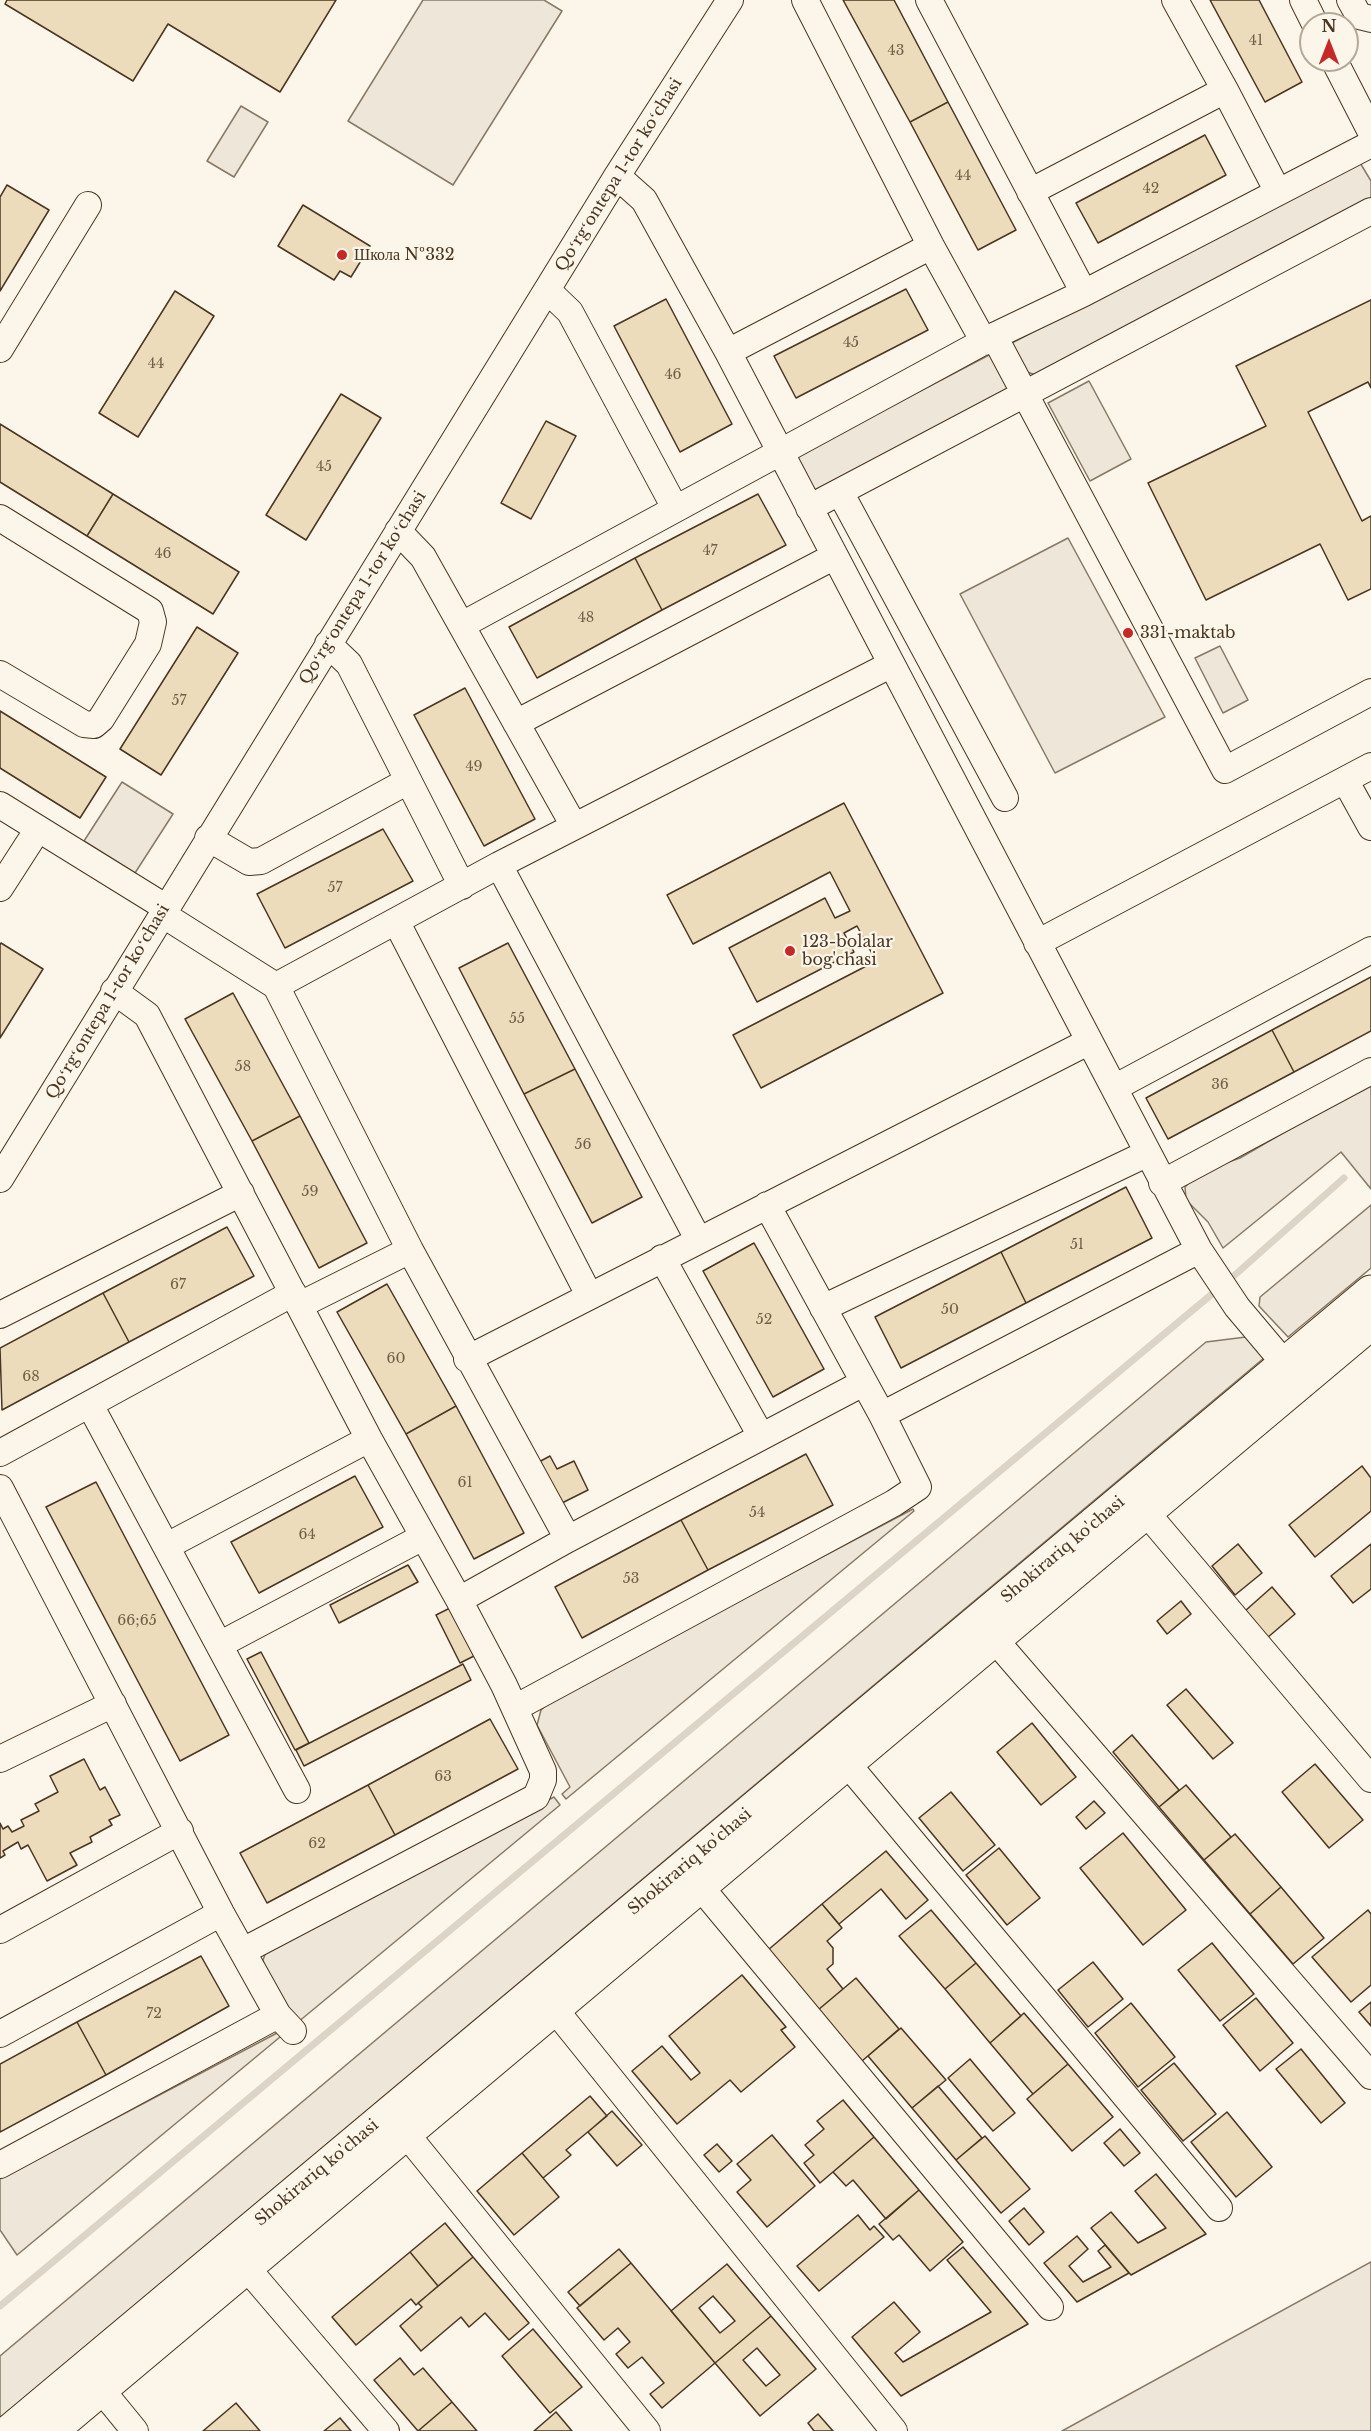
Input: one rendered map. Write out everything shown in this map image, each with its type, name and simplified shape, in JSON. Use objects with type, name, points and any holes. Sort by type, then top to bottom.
[{"type":"main road","name":"Shokirariq ko'chasi","points":[[1138,1503],[1285,1364],[1371,1292]]},
{"type":"main road","name":"Shokirariq ko'chasi","points":[[10,2431],[92,2379],[1138,1503],[1371,1323]]},
{"type":"main road","name":"Shokirariq ko'chasi","points":[[51,2431],[92,2379]]},
{"type":"street","name":"Qoʻrgʻontepa 1-tor koʻchasi","points":[[0,1179],[617,176],[730,0]]},
{"type":"street","points":[[805,0],[931,246],[1024,393],[1225,770],[1371,693]]},
{"type":"street","points":[[929,0],[1084,293]]},
{"type":"street","points":[[1175,0],[1226,90],[1278,192]]},
{"type":"street","points":[[1350,0],[1359,16],[1371,19]]},
{"type":"street","points":[[1340,72],[1371,132]]},
{"type":"street","points":[[1030,192],[1226,90]]},
{"type":"street","points":[[462,625],[989,339],[1084,293],[1371,144]]},
{"type":"street","points":[[617,176],[644,200],[728,352],[890,665],[1114,1088],[1161,1183],[1205,1260],[1237,1307],[1285,1364]]},
{"type":"street","points":[[0,349],[88,205]]},
{"type":"street","points":[[809,508],[1371,211]]},
{"type":"street","points":[[728,352],[931,246]]},
{"type":"street","points":[[547,290],[570,312],[675,508]]},
{"type":"street","points":[[840,492],[1005,798]]},
{"type":"street","points":[[0,518],[150,611],[153,622],[148,644],[101,719],[94,725],[84,724],[0,674]]},
{"type":"street","points":[[398,531],[423,556],[574,826]]},
{"type":"street","points":[[516,723],[835,556]]},
{"type":"street","points":[[328,644],[349,664],[462,886]]},
{"type":"street","points":[[276,986],[499,865],[890,665]]},
{"type":"street","points":[[1037,943],[1371,766]]},
{"type":"street","points":[[1345,780],[1371,827]]},
{"type":"street","points":[[208,838],[249,862],[261,861],[408,781]]},
{"type":"street","points":[[0,805],[276,986],[467,1359],[567,1539]]},
{"type":"street","points":[[0,888],[38,829]]},
{"type":"street","points":[[499,865],[698,1239]]},
{"type":"street","points":[[396,921],[589,1295]]},
{"type":"street","points":[[1114,1088],[1371,950]]},
{"type":"street","points":[[114,991],[147,1015],[369,1439],[459,1600],[515,1708],[543,1771],[543,1780],[536,1797],[243,1951]]},
{"type":"street","points":[[467,1359],[698,1239],[1088,1042]]},
{"type":"street","points":[[1161,1183],[1371,1071]]},
{"type":"street","points":[[824,1308],[1146,1154]]},
{"type":"street","points":[[0,1315],[241,1193]]},
{"type":"street","points":[[515,1708],[894,1503],[922,1495],[882,1415],[766,1205]]},
{"type":"street","points":[[0,1453],[90,1404],[296,1299],[410,1250]]},
{"type":"street","points":[[662,1258],[761,1436]]},
{"type":"street","points":[[882,1415],[1205,1260]]},
{"type":"street","points":[[459,1600],[567,1539],[863,1383]]},
{"type":"street","points":[[90,1404],[297,1790]]},
{"type":"street","points":[[167,1546],[369,1439]]},
{"type":"street","points":[[0,1488],[221,1913],[286,2023],[0,2165]]},
{"type":"street","points":[[1138,1503],[1371,1779]]},
{"type":"street","points":[[219,1645],[423,1537]]},
{"type":"street","points":[[986,1630],[1371,2076]]},
{"type":"street","points":[[0,1759],[113,1704]]},
{"type":"street","points":[[839,1754],[1219,2208]]},
{"type":"street","points":[[0,1930],[180,1831]]},
{"type":"street","points":[[692,1877],[1050,2307]]},
{"type":"street","points":[[0,2034],[221,1913]]},
{"type":"street","points":[[546,1999],[894,2431]]},
{"type":"street","points":[[398,2123],[647,2431]]},
{"type":"street","points":[[238,2257],[386,2431]]},
{"type":"street","points":[[92,2379],[135,2431]]},
{"type":"shaded area","points":[[423,0],[544,0],[562,11],[453,185],[348,121]]},
{"type":"shaded area","points":[[241,106],[268,122],[234,177],[207,161]]},
{"type":"shaded area","points":[[1359,161],[1371,181],[1371,199],[1036,375],[1027,372],[1010,344]]},
{"type":"shaded area","points":[[991,354],[1008,385],[1008,390],[1003,394],[813,491],[796,456]]},
{"type":"shaded area","points":[[1089,381],[1131,459],[1090,481],[1048,403]]},
{"type":"shaded area","points":[[1068,538],[1165,717],[1055,773],[960,594]]},
{"type":"shaded area","points":[[1220,646],[1248,700],[1223,713],[1195,658]]},
{"type":"shaded area","points":[[122,782],[173,814],[135,873],[84,841]]},
{"type":"shaded area","points":[[1371,1082],[1371,1189],[1341,1152],[1223,1248],[1208,1222],[1186,1200],[1185,1187],[1200,1172],[1240,1158]]},
{"type":"shaded area","points":[[1371,1205],[1371,1268],[1288,1337],[1259,1306],[1260,1297]]},
{"type":"shaded area","points":[[1246,1337],[1264,1358],[0,2418],[0,2356],[1206,1342]]},
{"type":"shaded area","points":[[913,1509],[914,1511],[566,1799],[562,1794],[570,1787],[537,1725],[541,1710],[553,1699]]},
{"type":"shaded area","points":[[554,1797],[560,1805],[17,2255],[0,2230],[0,2179],[296,2023],[266,1971],[263,1960],[266,1952],[276,1944]]},
{"type":"shaded area","points":[[1371,2262],[1371,2431],[1062,2431]]},
{"type":"building","points":[[7,0],[336,0],[280,92],[168,24],[133,81],[5,4]]},
{"type":"building","points":[[843,0],[894,0],[948,102],[910,122]]},
{"type":"building","points":[[1210,0],[1259,0],[1302,82],[1265,102]]},
{"type":"building","points":[[948,102],[1016,230],[978,250],[910,122]]},
{"type":"building","points":[[1205,135],[1226,175],[1098,243],[1076,203]]},
{"type":"building","points":[[7,185],[49,210],[0,291],[0,197]]},
{"type":"building","points":[[303,205],[370,246],[351,277],[340,271],[334,280],[278,246]]},
{"type":"building","points":[[906,289],[928,330],[796,398],[774,356]]},
{"type":"building","points":[[175,291],[214,316],[138,437],[99,413]]},
{"type":"building","points":[[666,299],[732,424],[680,452],[614,326]]},
{"type":"building","points":[[1371,300],[1371,388],[1368,382],[1308,412],[1362,521],[1371,516],[1371,589],[1348,600],[1320,544],[1206,600],[1148,483],[1266,426],[1236,366]]},
{"type":"building","points":[[341,394],[381,418],[306,540],[266,515]]},
{"type":"building","points":[[546,421],[576,436],[531,519],[501,503]]},
{"type":"building","points":[[0,424],[113,494],[87,536],[0,482]]},
{"type":"building","points":[[113,494],[239,572],[213,614],[87,536]]},
{"type":"building","points":[[758,494],[786,545],[662,610],[635,558]]},
{"type":"building","points":[[635,558],[662,610],[537,678],[509,627]]},
{"type":"building","points":[[197,627],[238,653],[161,775],[120,749]]},
{"type":"building","points":[[465,688],[535,819],[484,846],[414,715]]},
{"type":"building","points":[[0,711],[106,777],[80,818],[0,768]]},
{"type":"building","points":[[844,803],[943,993],[761,1088],[733,1035],[876,961],[857,926],[844,933],[854,952],[757,1002],[729,948],[825,898],[835,918],[850,911],[830,872],[693,944],[667,895]]},
{"type":"building","points":[[383,829],[413,881],[285,948],[257,894]]},
{"type":"building","points":[[1,943],[43,969],[0,1038],[0,945]]},
{"type":"building","points":[[508,943],[575,1069],[524,1094],[459,968]]},
{"type":"building","points":[[1371,977],[1371,1031],[1294,1072],[1272,1030]]},
{"type":"building","points":[[233,993],[300,1116],[252,1141],[185,1019]]},
{"type":"building","points":[[1272,1030],[1294,1072],[1168,1139],[1146,1098]]},
{"type":"building","points":[[575,1069],[642,1197],[592,1223],[524,1094]]},
{"type":"building","points":[[300,1116],[367,1243],[319,1268],[252,1141]]},
{"type":"building","points":[[1126,1187],[1152,1238],[1026,1303],[1001,1252]]},
{"type":"building","points":[[227,1227],[254,1276],[129,1342],[103,1293]]},
{"type":"building","points":[[754,1243],[824,1369],[773,1397],[703,1271]]},
{"type":"building","points":[[1001,1252],[1026,1303],[901,1368],[875,1317]]},
{"type":"building","points":[[387,1284],[456,1406],[406,1434],[337,1312]]},
{"type":"building","points":[[103,1293],[129,1342],[2,1410],[0,1348]]},
{"type":"building","points":[[456,1406],[524,1533],[474,1559],[406,1434]]},
{"type":"building","points":[[806,1454],[833,1505],[708,1570],[681,1520]]},
{"type":"building","points":[[550,1456],[557,1469],[574,1461],[588,1490],[558,1505],[537,1463]]},
{"type":"building","points":[[1362,1466],[1371,1478],[1371,1511],[1315,1557],[1289,1525]]},
{"type":"building","points":[[355,1476],[383,1527],[259,1593],[231,1542]]},
{"type":"building","points":[[96,1482],[229,1735],[180,1761],[46,1507]]},
{"type":"building","points":[[681,1520],[708,1570],[582,1638],[555,1587]]},
{"type":"building","points":[[1238,1544],[1262,1573],[1235,1595],[1212,1566]]},
{"type":"building","points":[[1371,1544],[1371,1589],[1353,1603],[1331,1576]]},
{"type":"building","points":[[408,1565],[418,1582],[339,1623],[330,1605]]},
{"type":"building","points":[[1272,1587],[1295,1614],[1267,1638],[1245,1611]]},
{"type":"building","points":[[1181,1601],[1191,1614],[1167,1634],[1157,1621]]},
{"type":"building","points":[[450,1608],[474,1656],[460,1663],[436,1615]]},
{"type":"building","points":[[261,1652],[309,1743],[295,1750],[247,1659]]},
{"type":"building","points":[[463,1664],[471,1680],[304,1766],[296,1750]]},
{"type":"building","points":[[1186,1689],[1233,1743],[1213,1759],[1167,1705]]},
{"type":"building","points":[[490,1719],[518,1769],[395,1835],[368,1785]]},
{"type":"building","points":[[1032,1723],[1076,1777],[1041,1805],[997,1752]]},
{"type":"building","points":[[1132,1735],[1179,1790],[1159,1807],[1113,1752]]},
{"type":"building","points":[[84,1759],[100,1790],[105,1787],[120,1815],[109,1820],[112,1825],[90,1837],[92,1842],[70,1853],[77,1865],[47,1881],[28,1845],[21,1849],[18,1842],[3,1851],[5,1855],[0,1858],[0,1823],[3,1829],[8,1826],[12,1832],[24,1826],[21,1820],[39,1811],[35,1804],[58,1792],[50,1776]]},
{"type":"building","points":[[1315,1764],[1363,1820],[1329,1848],[1282,1792]]},
{"type":"building","points":[[368,1785],[395,1835],[267,1903],[240,1853]]},
{"type":"building","points":[[1186,1785],[1231,1837],[1204,1860],[1159,1807]]},
{"type":"building","points":[[951,1792],[995,1845],[963,1871],[919,1818]]},
{"type":"building","points":[[1094,1801],[1105,1813],[1086,1829],[1076,1817]]},
{"type":"building","points":[[1123,1833],[1186,1910],[1143,1945],[1080,1868]]},
{"type":"building","points":[[1235,1834],[1281,1887],[1250,1914],[1204,1860]]},
{"type":"building","points":[[999,1848],[1040,1898],[1007,1925],[966,1875]]},
{"type":"building","points":[[886,1851],[928,1900],[906,1919],[881,1889],[839,1924],[822,1904]]},
{"type":"building","points":[[1281,1887],[1324,1938],[1293,1964],[1250,1914]]},
{"type":"building","points":[[822,1904],[842,1928],[827,1941],[833,1948],[833,1964],[827,1969],[843,1989],[818,2010],[768,1950]]},
{"type":"building","points":[[931,1910],[976,1963],[945,1989],[899,1936]]},
{"type":"building","points":[[1368,1910],[1371,1914],[1371,1985],[1351,2002],[1312,1957]]},
{"type":"building","points":[[1212,1943],[1254,1994],[1220,2021],[1178,1970]]},
{"type":"building","points":[[201,1956],[229,2006],[106,2075],[77,2022]]},
{"type":"building","points":[[1093,1962],[1123,1999],[1088,2027],[1058,1990]]},
{"type":"building","points":[[976,1963],[1021,2016],[990,2043],[945,1989]]},
{"type":"building","points":[[742,1975],[786,2027],[781,2030],[795,2047],[741,2092],[730,2080],[677,2124],[632,2071],[662,2046],[691,2080],[700,2073],[669,2036]]},
{"type":"building","points":[[856,1978],[899,2029],[862,2061],[818,2010]]},
{"type":"building","points":[[1256,1998],[1293,2043],[1260,2071],[1223,2025]]},
{"type":"building","points":[[1371,2002],[1371,2026],[1359,2012]]},
{"type":"building","points":[[1131,2003],[1175,2057],[1138,2087],[1095,2033]]},
{"type":"building","points":[[1024,2013],[1068,2064],[1033,2094],[990,2043]]},
{"type":"building","points":[[77,2022],[106,2075],[0,2132],[0,2064]]},
{"type":"building","points":[[901,2028],[946,2080],[912,2108],[868,2056]]},
{"type":"building","points":[[1301,2049],[1345,2103],[1321,2123],[1276,2069]]},
{"type":"building","points":[[970,2059],[1015,2113],[993,2131],[948,2078]]},
{"type":"building","points":[[1174,2063],[1216,2114],[1183,2141],[1141,2090]]},
{"type":"building","points":[[1068,2064],[1113,2117],[1072,2151],[1027,2099]]},
{"type":"building","points":[[938,2086],[982,2138],[956,2160],[912,2108]]},
{"type":"building","points":[[590,2096],[607,2116],[566,2150],[571,2155],[543,2178],[522,2153]]},
{"type":"building","points":[[843,2100],[874,2137],[820,2183],[804,2163],[814,2155],[805,2145],[824,2129],[817,2121]]},
{"type":"building","points":[[612,2111],[642,2145],[617,2166],[588,2132]]},
{"type":"building","points":[[1227,2112],[1272,2167],[1236,2197],[1191,2142]]},
{"type":"building","points":[[1120,2129],[1140,2153],[1124,2166],[1104,2143]]},
{"type":"building","points":[[772,2135],[815,2186],[767,2227],[737,2192],[751,2180],[737,2164]]},
{"type":"building","points":[[985,2136],[1030,2189],[1001,2213],[956,2160]]},
{"type":"building","points":[[874,2137],[919,2190],[886,2219],[853,2180],[846,2186],[833,2172]]},
{"type":"building","points":[[717,2144],[732,2161],[719,2172],[704,2155]]},
{"type":"building","points":[[522,2153],[559,2197],[514,2235],[477,2191]]},
{"type":"building","points":[[1156,2174],[1206,2234],[1131,2275],[1091,2228],[1111,2212],[1138,2243],[1166,2228],[1135,2191]]},
{"type":"building","points":[[919,2190],[963,2242],[930,2271],[899,2235],[893,2240],[879,2224]]},
{"type":"building","points":[[1024,2208],[1044,2232],[1029,2245],[1009,2221]]},
{"type":"building","points":[[858,2215],[870,2230],[874,2226],[884,2237],[819,2291],[797,2266]]},
{"type":"building","points":[[445,2223],[473,2257],[438,2286],[410,2252]]},
{"type":"building","points":[[1077,2236],[1088,2249],[1069,2266],[1083,2282],[1111,2267],[1098,2251],[1105,2245],[1129,2273],[1077,2302],[1044,2263]]},
{"type":"building","points":[[963,2247],[1028,2324],[901,2396],[852,2337],[894,2302],[920,2332],[895,2353],[903,2362],[991,2312],[947,2260]]},
{"type":"building","points":[[619,2249],[631,2263],[580,2306],[568,2292]]},
{"type":"building","points":[[410,2252],[438,2286],[416,2305],[411,2299],[356,2345],[332,2317]]},
{"type":"building","points":[[473,2257],[529,2323],[509,2340],[485,2313],[469,2327],[461,2317],[421,2351],[400,2326],[422,2307],[418,2303]]},
{"type":"building","points":[[631,2263],[715,2363],[662,2408],[650,2394],[664,2383],[642,2357],[628,2368],[616,2354],[630,2342],[618,2328],[604,2340],[577,2308]]},
{"type":"building","points":[[727,2264],[771,2316],[715,2363],[671,2311]],"holes":[[[713,2296],[735,2321],[720,2333],[699,2308]]]},
{"type":"building","points":[[771,2316],[816,2369],[760,2416],[715,2363]],"holes":[[[757,2348],[780,2375],[766,2386],[743,2360]]]},
{"type":"building","points":[[533,2329],[582,2387],[550,2413],[502,2356]]},
{"type":"building","points":[[400,2358],[414,2375],[423,2368],[452,2402],[418,2431],[374,2380]]},
{"type":"building","points":[[452,2402],[477,2431],[418,2431]]},
{"type":"building","points":[[236,2403],[260,2431],[203,2431]]},
{"type":"building","points":[[556,2412],[572,2431],[534,2431]]},
{"type":"building","points":[[818,2414],[833,2431],[814,2431],[808,2423]]},
{"type":"building","points":[[340,2418],[351,2431],[324,2431]]},
{"type":"waterway","points":[[1227,1282],[1344,1178]]},
{"type":"waterway","points":[[0,2306],[1218,1289]]},
{"type":"place","name":"Школа №332","points":[[342,255]]},
{"type":"place","name":"331-maktab","points":[[1128,633]]},
{"type":"place","name":"123-bolalar bog'chasi","points":[[790,951]]}]
